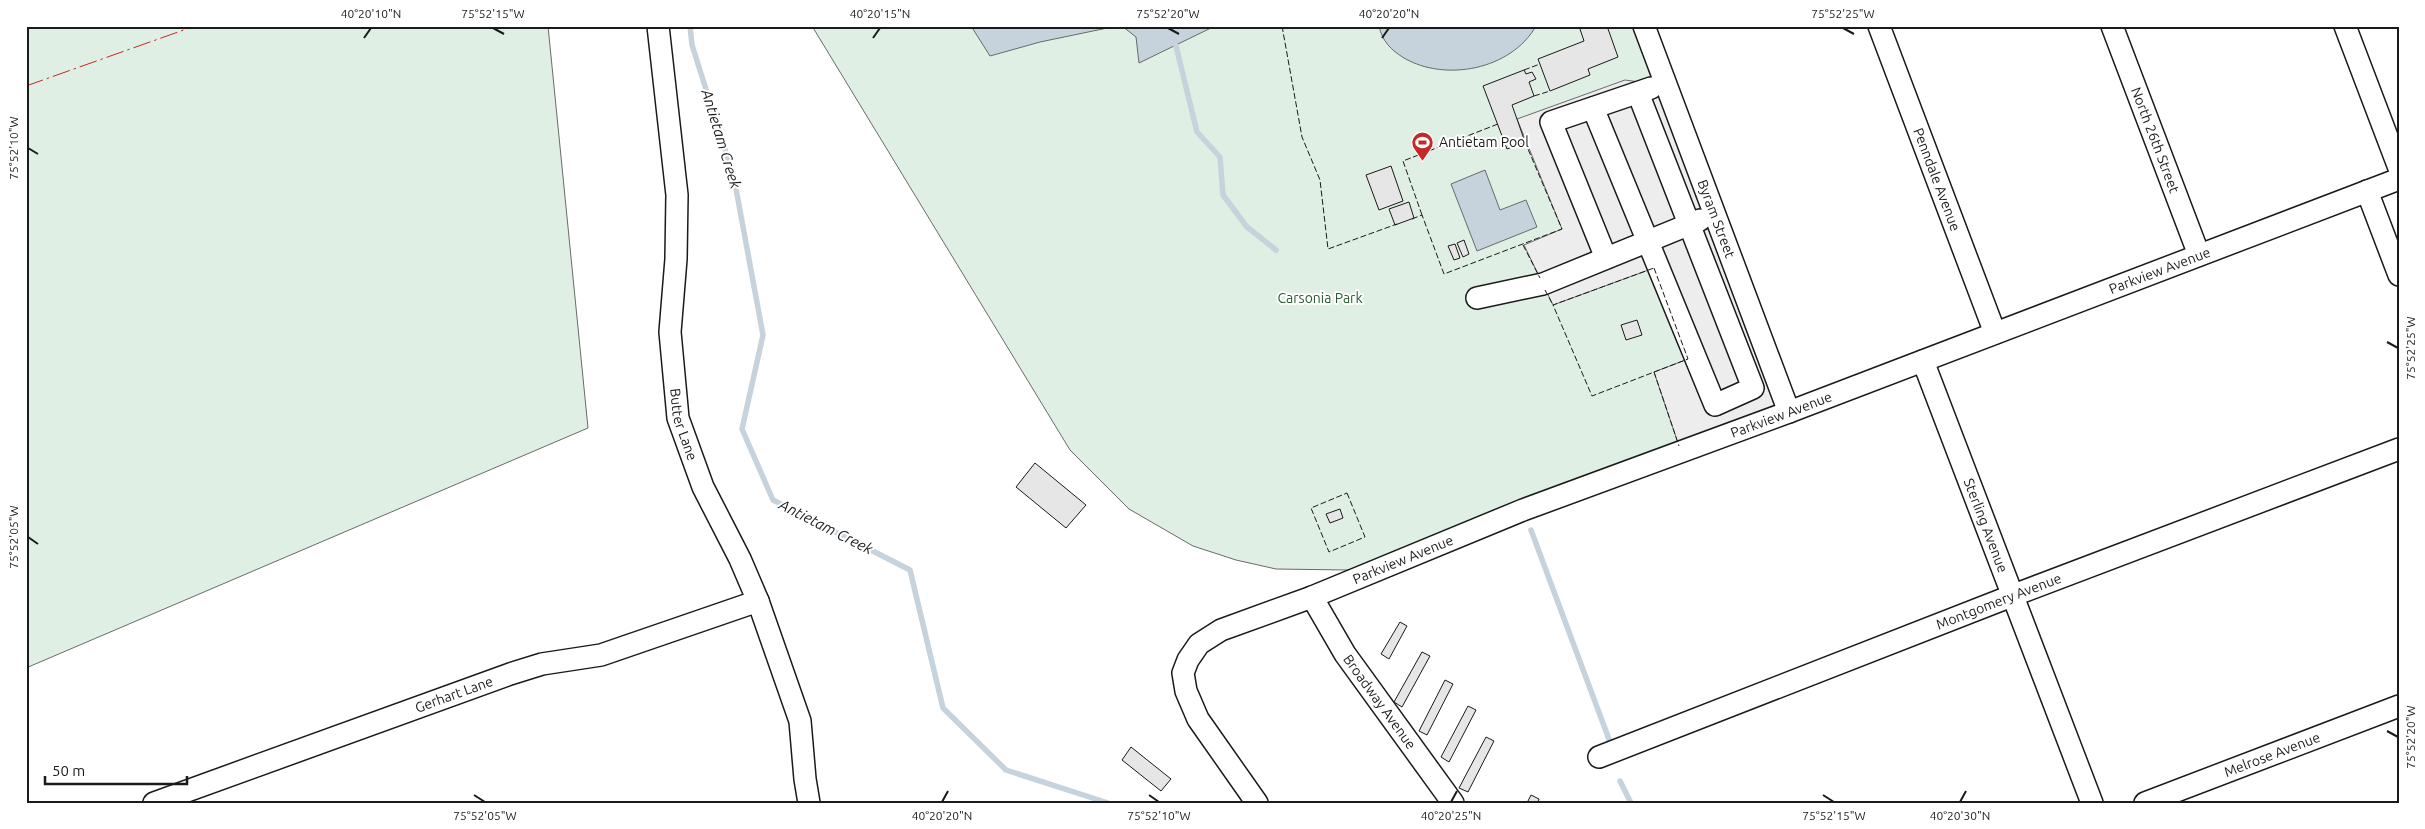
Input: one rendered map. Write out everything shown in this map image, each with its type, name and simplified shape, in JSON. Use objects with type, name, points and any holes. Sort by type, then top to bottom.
[{"type":"street","name":"Butter Lane","points":[[658,26],[677,195],[676,259],[670,332],[678,418],[704,487],[740,559],[758,601],[800,721],[809,803]]},
{"type":"street","name":"Byram Street","points":[[1644,26],[1789,412]]},
{"type":"street","name":"Penndale Avenue","points":[[1879,26],[1995,333]]},
{"type":"street","name":"North 26th Street","points":[[2112,26],[2199,255]]},
{"type":"street","points":[[2345,26],[2399,168]]},
{"type":"street","points":[[1606,258],[1551,122],[1665,84]]},
{"type":"street","points":[[1593,108],[1715,404],[1753,388],[1638,93]]},
{"type":"street","name":"Parkview Avenue","points":[[1257,803],[1198,719],[1186,692],[1183,673],[1188,660],[1199,644],[1221,630],[1312,597],[1523,510],[1789,412],[2399,179]]},
{"type":"street","points":[[2367,191],[2399,275]]},
{"type":"street","points":[[1477,298],[1543,284],[1714,214]]},
{"type":"street","name":"Sterling Avenue","points":[[1923,360],[2092,803]]},
{"type":"street","name":"Montgomery Avenue","points":[[1599,757],[2014,595],[2399,449]]},
{"type":"street","name":"Broadway Avenue","points":[[1312,597],[1345,654],[1453,803]]},
{"type":"street","name":"Gerhart Lane","points":[[154,803],[510,674],[542,664],[601,655],[758,601]]},
{"type":"street","name":"Melrose Avenue","points":[[2145,803],[2399,706]]},
{"type":"green space","points":[[26,26],[548,26],[588,428],[26,668]]},
{"type":"green space","name":"Carsonia Park","points":[[812,26],[1644,26],[1789,412],[1408,559],[1348,570],[1276,569],[1236,560],[1193,546],[1129,509],[1070,450]]},
{"type":"shaded area","points":[[971,26],[1117,26],[1040,42],[990,56]]},
{"type":"shaded area","points":[[1122,26],[1213,27],[1139,63],[1136,37]]},
{"type":"shaded area","points":[[1379,26],[1536,26],[1525,41],[1511,53],[1494,62],[1476,68],[1457,70],[1438,69],[1420,65],[1404,58],[1388,45],[1382,36]]},
{"type":"shaded area","points":[[1653,76],[1780,404],[1679,446],[1654,372],[1688,359],[1654,268],[1553,305],[1524,245],[1562,229],[1517,119],[1625,80],[1639,82],[1649,80]]},
{"type":"shaded area","points":[[1485,170],[1500,210],[1526,200],[1537,227],[1477,251],[1451,184]]},
{"type":"building","points":[[1579,26],[1607,26],[1618,57],[1588,69],[1590,75],[1550,91],[1538,59],[1584,41]]},
{"type":"building","points":[[1524,70],[1526,74],[1532,72],[1536,79],[1529,82],[1534,96],[1512,105],[1525,142],[1507,149],[1483,86]]},
{"type":"building","points":[[1391,166],[1403,201],[1379,210],[1366,175]]},
{"type":"building","points":[[1409,202],[1414,218],[1395,225],[1389,209]]},
{"type":"building","points":[[1464,240],[1469,254],[1463,257],[1457,243]]},
{"type":"building","points":[[1455,244],[1460,258],[1454,260],[1448,246]]},
{"type":"building","points":[[1637,320],[1642,335],[1626,340],[1621,325]]},
{"type":"building","points":[[1035,463],[1086,505],[1066,528],[1016,487]]},
{"type":"building","points":[[1340,509],[1343,518],[1330,523],[1326,514]]},
{"type":"building","points":[[1400,622],[1407,626],[1389,659],[1381,654]]},
{"type":"building","points":[[1422,652],[1430,656],[1402,707],[1394,702]]},
{"type":"building","points":[[1445,680],[1453,684],[1427,735],[1419,731]]},
{"type":"building","points":[[1468,706],[1476,710],[1449,762],[1441,757]]},
{"type":"building","points":[[1486,737],[1494,741],[1468,792],[1459,788]]},
{"type":"building","points":[[1131,747],[1171,779],[1161,791],[1122,760]]},
{"type":"building","points":[[1531,795],[1539,799],[1538,803],[1527,803]]},
{"type":"waterway","name":"Antietam Creek","points":[[690,26],[692,45],[734,178],[763,335],[742,429],[773,500],[910,570],[943,708],[1006,770],[1108,803]]},
{"type":"waterway","points":[[1176,46],[1197,132],[1220,157],[1223,195],[1247,227],[1276,250]]},
{"type":"waterway","points":[[1531,530],[1610,742]]},
{"type":"waterway","points":[[1620,781],[1631,803]]},
{"type":"fence","points":[[1282,26],[1302,137],[1320,180],[1328,249],[1397,224]]},
{"type":"fence","points":[[1524,70],[1540,64]]},
{"type":"fence","points":[[1534,96],[1550,91]]},
{"type":"fence","points":[[1422,215],[1403,161],[1498,124]]},
{"type":"fence","points":[[1412,219],[1422,215],[1444,274],[1562,229],[1525,142]]},
{"type":"fence","points":[[1523,245],[1540,278]]},
{"type":"fence","points":[[1654,268],[1688,359],[1592,396],[1553,305],[1654,268]]},
{"type":"fence","points":[[1545,290],[1553,305]]},
{"type":"fence","points":[[1654,372],[1679,446]]},
{"type":"fence","points":[[1347,493],[1365,537],[1329,552],[1311,508],[1347,493]]},
{"type":"power","points":[[26,86],[195,26]]},
{"type":"place","name":"Antietam Pool","points":[[1423,161]]}]
